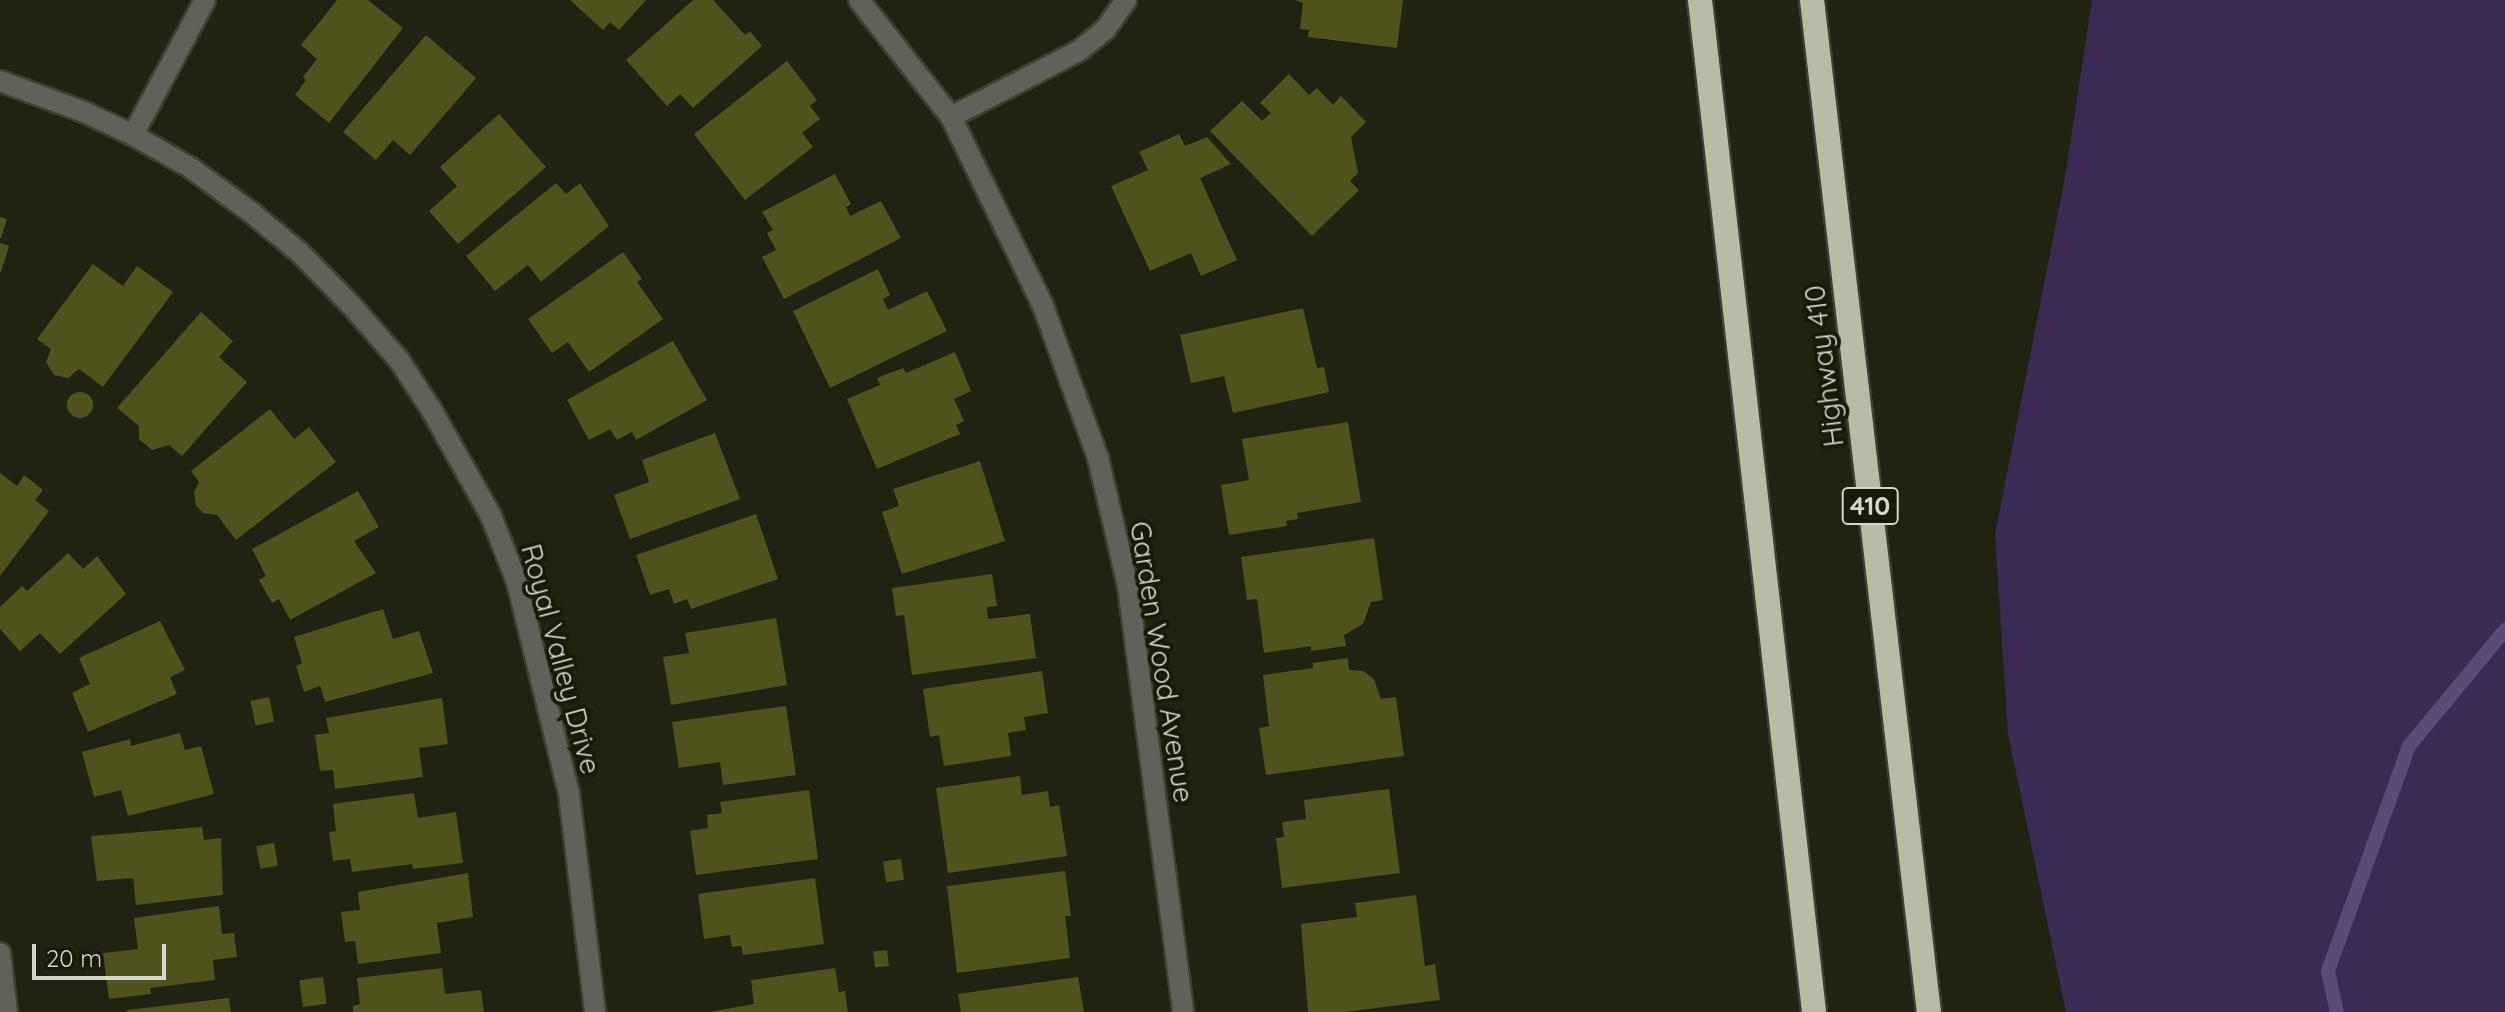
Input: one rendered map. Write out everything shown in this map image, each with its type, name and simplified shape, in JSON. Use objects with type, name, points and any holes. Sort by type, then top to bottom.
[{"type":"highway","points":[[1700,0],[1814,1012]]},
{"type":"highway","name":"Highway 410","points":[[1812,0],[1929,1012]]},
{"type":"street","points":[[133,135],[205,0]]},
{"type":"street","name":"Garden Wood Avenue","points":[[859,0],[951,117],[1043,306],[1098,458],[1128,586],[1183,1012]]},
{"type":"street","points":[[951,117],[1080,50],[1105,30],[1126,0]]},
{"type":"street","name":"Royal Valley Drive","points":[[0,81],[84,112],[191,168],[299,252],[399,360],[463,463],[491,516],[517,582],[569,793],[595,1012]]},
{"type":"street","points":[[0,953],[7,1012]]},
{"type":"shaded area","points":[[2092,0],[2505,0],[2505,1012],[2066,1012],[2008,734],[1995,535],[2065,177]]},
{"type":"building","points":[[337,0],[368,0],[403,28],[329,123],[295,95],[306,80],[303,77],[317,59],[301,45]]},
{"type":"building","points":[[570,0],[646,0],[619,30],[610,22],[603,30]]},
{"type":"building","points":[[693,0],[713,0],[745,35],[750,31],[762,46],[693,108],[680,94],[667,106],[626,60]]},
{"type":"building","points":[[1295,0],[1403,0],[1397,48],[1308,37],[1309,30],[1300,29],[1303,3]]},
{"type":"building","points":[[426,35],[476,78],[410,155],[393,140],[376,160],[343,132]]},
{"type":"building","points":[[787,61],[817,100],[810,106],[820,119],[802,133],[813,147],[745,200],[694,134]]},
{"type":"building","points":[[1289,74],[1309,95],[1317,88],[1333,105],[1341,96],[1366,122],[1351,137],[1358,173],[1350,181],[1359,190],[1312,236],[1210,131],[1242,101],[1262,121],[1271,113],[1260,103]]},
{"type":"building","points":[[499,114],[546,167],[458,244],[429,211],[457,186],[440,167]]},
{"type":"building","points":[[1179,134],[1185,146],[1207,137],[1231,164],[1200,178],[1237,260],[1201,276],[1191,253],[1150,271],[1111,186],[1148,170],[1139,152]]},
{"type":"building","points":[[835,174],[851,204],[846,207],[850,216],[881,201],[901,238],[784,299],[762,257],[776,250],[767,233],[773,230],[762,212]]},
{"type":"building","points":[[556,183],[566,194],[580,183],[609,226],[541,282],[528,265],[495,291],[466,256]]},
{"type":"building","points":[[0,217],[7,219],[1,238],[0,238]]},
{"type":"building","points":[[0,243],[9,246],[1,272],[0,272]]},
{"type":"building","points":[[623,252],[642,279],[637,282],[663,319],[589,372],[568,342],[552,353],[528,319]]},
{"type":"building","points":[[93,264],[123,286],[137,266],[173,292],[103,387],[79,369],[68,378],[54,375],[46,362],[51,349],[37,339]]},
{"type":"building","points":[[878,269],[890,295],[883,299],[888,310],[927,291],[947,331],[830,388],[793,311]]},
{"type":"building","points":[[1303,308],[1317,368],[1324,367],[1329,392],[1233,413],[1224,376],[1191,383],[1180,335]]},
{"type":"building","points":[[201,312],[233,341],[219,357],[247,382],[182,456],[169,445],[152,450],[139,439],[139,426],[117,408]]},
{"type":"building","points":[[673,341],[707,400],[636,440],[632,432],[617,440],[610,429],[589,440],[567,400]]},
{"type":"building","points":[[955,352],[971,391],[954,399],[964,421],[956,425],[960,434],[877,469],[847,399],[880,385],[877,378],[903,368],[906,373]]},
{"type":"building","points":[[80,392],[89,396],[93,405],[89,414],[80,418],[71,414],[67,405],[71,396]]},
{"type":"building","points":[[270,409],[294,439],[309,427],[336,462],[236,540],[217,515],[203,513],[196,505],[194,492],[199,482],[191,471]]},
{"type":"building","points":[[1348,422],[1361,502],[1297,513],[1298,519],[1286,521],[1287,526],[1229,535],[1221,485],[1249,480],[1242,439]]},
{"type":"building","points":[[715,433],[740,499],[630,539],[614,495],[649,482],[642,460]]},
{"type":"building","points":[[980,461],[1005,541],[902,574],[882,512],[899,506],[893,489]]},
{"type":"building","points":[[0,473],[17,486],[24,475],[43,490],[35,500],[49,511],[0,576]]},
{"type":"building","points":[[358,491],[379,527],[354,541],[376,573],[290,620],[279,599],[272,603],[259,580],[266,576],[252,549]]},
{"type":"building","points":[[756,514],[778,579],[691,609],[687,599],[674,604],[669,589],[650,595],[636,555]]},
{"type":"building","points":[[1374,538],[1383,600],[1371,602],[1363,624],[1344,635],[1346,646],[1311,651],[1311,646],[1264,653],[1257,599],[1247,600],[1241,557]]},
{"type":"building","points":[[68,553],[83,569],[97,556],[126,594],[60,654],[40,633],[20,651],[0,629],[0,607],[22,586],[27,591]]},
{"type":"building","points":[[992,574],[997,606],[987,607],[988,619],[1030,614],[1036,658],[912,675],[904,615],[896,616],[892,588]]},
{"type":"building","points":[[383,609],[393,639],[419,631],[433,673],[325,702],[320,686],[304,692],[296,666],[302,663],[294,637]]},
{"type":"building","points":[[776,618],[787,685],[671,705],[663,657],[689,653],[685,633]]},
{"type":"building","points":[[160,621],[185,670],[170,677],[177,694],[88,732],[72,693],[90,684],[79,658]]},
{"type":"building","points":[[1348,658],[1349,670],[1363,671],[1374,679],[1381,699],[1396,697],[1404,756],[1266,775],[1259,728],[1269,726],[1263,675],[1313,668],[1313,663]]},
{"type":"building","points":[[1042,671],[1048,713],[1024,717],[1026,730],[1008,733],[1011,756],[944,766],[939,735],[930,737],[923,689]]},
{"type":"building","points":[[269,697],[274,721],[256,725],[250,701]]},
{"type":"building","points":[[442,698],[448,744],[419,748],[423,777],[335,789],[333,770],[320,771],[315,735],[329,733],[326,718]]},
{"type":"building","points":[[786,706],[796,775],[723,785],[720,762],[679,768],[672,722]]},
{"type":"building","points":[[180,733],[185,750],[201,746],[214,794],[128,816],[121,790],[94,797],[82,752],[130,739],[131,746]]},
{"type":"building","points":[[1020,776],[1022,795],[1048,791],[1050,807],[1059,805],[1067,856],[948,873],[936,788]]},
{"type":"building","points":[[1389,789],[1400,873],[1282,888],[1276,838],[1284,837],[1282,822],[1306,819],[1304,800]]},
{"type":"building","points":[[809,790],[818,859],[696,875],[690,831],[708,828],[707,815],[722,813],[720,802]]},
{"type":"building","points":[[414,793],[418,818],[456,812],[463,863],[413,869],[412,864],[352,872],[350,859],[333,861],[329,832],[336,831],[333,804]]},
{"type":"building","points":[[202,827],[204,840],[221,838],[223,895],[136,905],[133,878],[97,881],[91,836]]},
{"type":"building","points":[[274,843],[278,866],[260,869],[256,846]]},
{"type":"building","points":[[901,859],[904,880],[886,882],[883,862]]},
{"type":"building","points":[[1065,871],[1071,916],[1065,916],[1070,958],[957,973],[947,886]]},
{"type":"building","points":[[468,873],[473,917],[437,923],[441,953],[358,964],[355,941],[345,942],[341,912],[360,910],[358,892]]},
{"type":"building","points":[[815,878],[824,944],[743,955],[741,946],[732,947],[730,935],[704,939],[698,894]]},
{"type":"building","points":[[1416,895],[1425,966],[1435,964],[1440,1000],[1345,1012],[1308,1012],[1301,924],[1357,917],[1355,903]]},
{"type":"building","points":[[219,906],[222,934],[234,933],[237,957],[213,960],[215,980],[150,988],[151,994],[109,999],[103,953],[138,949],[134,918]]},
{"type":"building","points":[[887,950],[889,966],[875,968],[873,952]]},
{"type":"building","points":[[442,968],[445,994],[481,990],[484,1012],[353,1012],[353,1006],[360,1004],[357,978]]},
{"type":"building","points":[[835,968],[839,992],[845,991],[848,1012],[709,1012],[754,1004],[751,980]]},
{"type":"building","points":[[323,977],[327,1004],[303,1007],[299,980]]},
{"type":"building","points":[[1078,977],[1084,1012],[961,1012],[958,994]]},
{"type":"building","points":[[229,998],[231,1012],[127,1012],[127,1010]]},
{"type":"waterway","points":[[2337,1012],[2328,971],[2409,746],[2505,630]]}]
